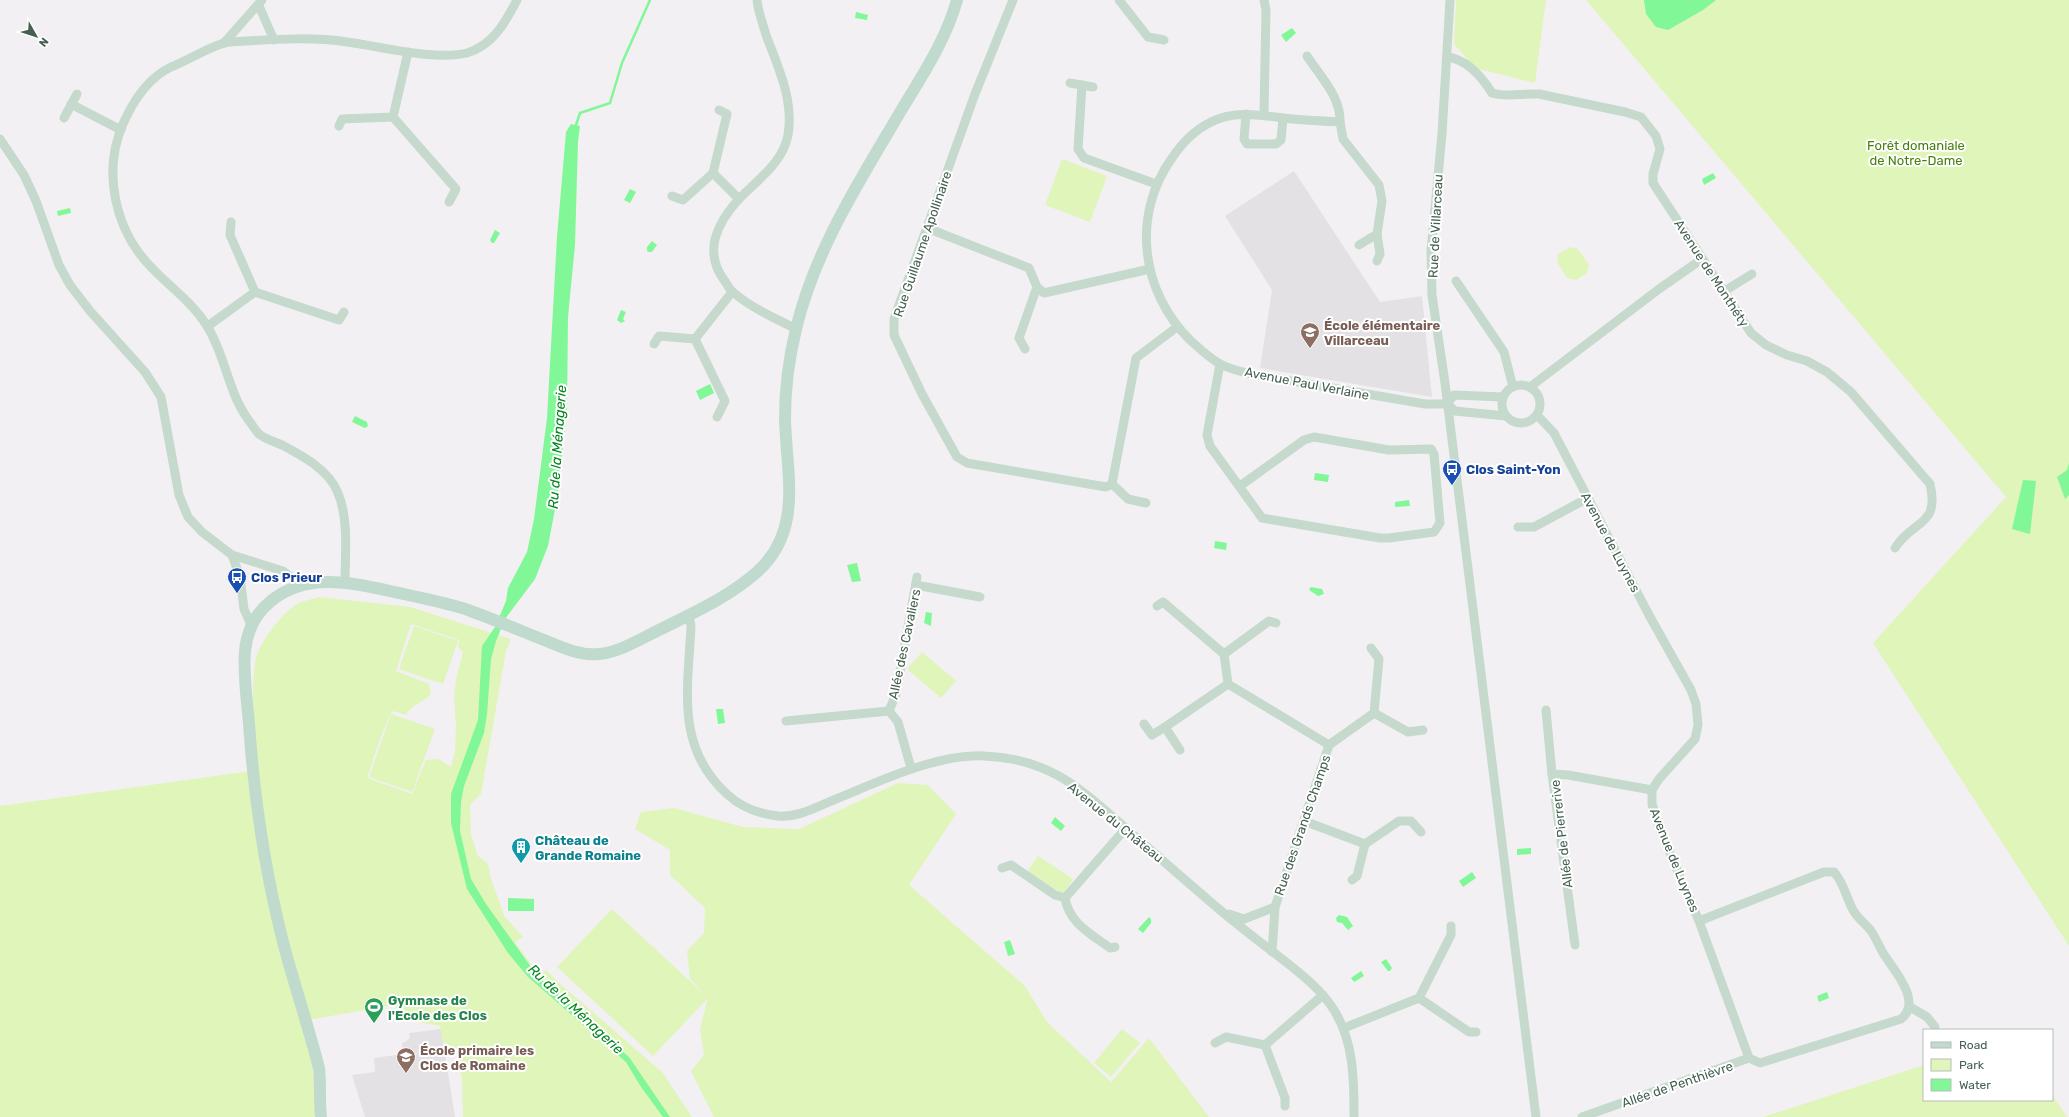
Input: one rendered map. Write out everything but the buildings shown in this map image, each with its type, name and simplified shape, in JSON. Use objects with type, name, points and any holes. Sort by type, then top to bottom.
[{"type":"street","points":[[345,583],[345,526],[338,493],[326,474],[305,458],[259,434],[237,403],[225,367],[208,326],[188,302],[150,266],[125,230],[116,204],[114,174],[114,154],[121,130],[137,98],[163,71],[224,43],[274,40],[343,41],[408,52],[444,54],[467,53],[496,36],[504,25],[517,0]]},
{"type":"street","points":[[757,0],[762,22],[783,81],[788,102],[788,137],[771,168],[739,199],[726,216],[716,233],[713,252],[716,270],[732,292],[768,315],[796,329]]},
{"type":"street","points":[[321,1117],[320,1105],[322,1087],[319,1068],[283,941],[262,842],[252,765],[246,685],[245,650],[251,625],[272,601],[288,591],[302,585],[320,581],[345,583],[430,600],[465,609],[578,653],[600,654],[622,648],[689,615],[727,594],[758,572],[778,549],[784,536],[790,502],[785,415],[786,391],[796,329],[808,288],[833,230],[938,48],[957,0]]},
{"type":"street","name":"Rue Guillaume Apollinaire","points":[[1013,0],[974,94],[894,319],[894,335],[922,394],[957,457],[967,463],[1106,486],[1112,484]]},
{"type":"street","points":[[1119,0],[1148,37],[1164,40]]},
{"type":"street","points":[[1264,0],[1266,10],[1264,114]]},
{"type":"street","name":"Rue de Villarceau","points":[[1450,0],[1448,57],[1431,251],[1432,296],[1472,594],[1536,1117]]},
{"type":"street","points":[[224,43],[260,3],[274,40]]},
{"type":"street","points":[[393,117],[408,52]]},
{"type":"street","points":[[1307,56],[1337,102],[1340,113],[1343,139],[1379,184],[1382,201],[1377,234],[1380,254],[1378,262]]},
{"type":"street","name":"Avenue de Monthéty","points":[[1448,57],[1458,59],[1468,66],[1485,81],[1492,93],[1506,97],[1525,93],[1540,94],[1625,112],[1641,117],[1656,136],[1660,149],[1653,174],[1654,183],[1723,292],[1751,333],[1766,345],[1827,372],[1851,392],[1930,484],[1932,509],[1927,519],[1902,537],[1895,548]]},
{"type":"street","points":[[1070,83],[1093,87]]},
{"type":"street","points":[[1082,85],[1078,149],[1084,158],[1156,184]]},
{"type":"street","points":[[64,118],[77,94]]},
{"type":"street","points":[[71,104],[121,130]]},
{"type":"street","points":[[672,196],[683,200],[713,173],[727,114],[719,110]]},
{"type":"street","points":[[1246,114],[1244,139],[1248,144],[1276,144],[1281,140],[1283,118]]},
{"type":"street","name":"Avenue Paul Verlaine","points":[[1340,122],[1283,118],[1264,114],[1246,114],[1224,117],[1211,122],[1187,139],[1165,167],[1156,184],[1149,213],[1146,236],[1150,269],[1161,299],[1177,326],[1202,351],[1220,364],[1253,374],[1425,404],[1447,404]]},
{"type":"street","points":[[339,126],[342,119],[393,117]]},
{"type":"street","points":[[393,117],[456,189],[449,202]]},
{"type":"street","points":[[0,139],[24,175],[33,194],[59,265],[70,285],[90,311],[146,372],[161,397],[179,495],[188,517],[206,536],[232,555],[283,571],[302,585]]},
{"type":"street","points":[[713,173],[739,199]]},
{"type":"street","points":[[231,222],[230,235],[254,292],[339,320],[344,312]]},
{"type":"street","points":[[927,228],[1029,268],[1037,287],[1044,292],[1150,269]]},
{"type":"street","points":[[1359,245],[1377,234]]},
{"type":"street","points":[[1530,387],[1659,289],[1702,259]]},
{"type":"street","points":[[1723,292],[1752,274]]},
{"type":"street","points":[[1456,281],[1504,352],[1513,387]]},
{"type":"street","points":[[1025,349],[1019,338],[1037,287]]},
{"type":"street","points":[[208,326],[254,292]]},
{"type":"street","points":[[695,339],[732,292]]},
{"type":"street","points":[[1146,503],[1128,500],[1112,484],[1136,358],[1177,326]]},
{"type":"street","points":[[654,344],[659,336],[695,339]]},
{"type":"street","points":[[695,339],[725,401],[718,417]]},
{"type":"street","points":[[1220,364],[1207,435],[1210,446],[1262,518],[1380,538],[1434,532],[1440,523],[1434,454],[1430,449],[1389,450],[1314,437],[1304,440],[1240,486]]},
{"type":"street","points":[[1524,385],[1530,387],[1540,399],[1540,410],[1537,415],[1533,420],[1522,424],[1510,420],[1506,416],[1502,407],[1503,397],[1513,387],[1524,385]]},
{"type":"street","points":[[1503,397],[1454,395],[1447,404],[1455,411],[1506,416]]},
{"type":"street","name":"Avenue de Luynes","points":[[1537,415],[1554,433],[1649,615],[1691,690],[1696,704],[1698,725],[1694,739],[1659,779],[1652,790],[1652,804],[1654,814],[1699,921],[1749,1058]]},
{"type":"street","points":[[1518,526],[1534,527],[1588,498]]},
{"type":"street","points":[[232,555],[240,577],[244,610],[251,625]]},
{"type":"street","name":"Allée des Cavaliers","points":[[889,711],[896,694],[917,581],[980,596]]},
{"type":"street","points":[[1144,724],[1152,735],[1228,684],[1224,654],[1163,602],[1157,606]]},
{"type":"street","name":"Avenue du Château","points":[[689,615],[691,626],[688,718],[693,746],[703,767],[717,786],[736,802],[756,811],[779,816],[801,813],[911,768],[952,759],[982,755],[1033,764],[1058,776],[1089,797],[1222,912],[1307,978],[1323,995],[1344,1028],[1352,1058],[1354,1117]]},
{"type":"street","points":[[1224,654],[1269,621],[1276,623]]},
{"type":"street","points":[[1329,745],[1374,713],[1379,659],[1371,648]]},
{"type":"street","name":"Rue des Grands Champs","points":[[1228,684],[1329,745],[1275,907],[1272,952]]},
{"type":"street","points":[[1546,710],[1552,774]]},
{"type":"street","points":[[786,721],[889,711],[898,722],[911,768]]},
{"type":"street","points":[[1374,713],[1408,732],[1423,730]]},
{"type":"street","points":[[1165,727],[1180,750]]},
{"type":"street","name":"Allée de Pierrerive","points":[[1575,945],[1552,774],[1568,774],[1652,790]]},
{"type":"street","points":[[1304,821],[1364,844]]},
{"type":"street","points":[[1352,880],[1357,876],[1364,844],[1399,821],[1411,821],[1421,832]]},
{"type":"street","points":[[1065,898],[1126,828]]},
{"type":"street","points":[[1002,868],[1011,865],[1055,895],[1065,898]]},
{"type":"street","points":[[1699,921],[1824,872],[1834,872],[1840,879],[1853,912],[1871,931],[1884,954],[1894,966],[1909,996],[1910,1007],[1908,1014],[1901,1019],[1760,1063],[1749,1058]]},
{"type":"street","points":[[1065,898],[1067,910],[1076,923],[1110,948],[1115,947]]},
{"type":"street","points":[[1222,912],[1244,919],[1275,907]]},
{"type":"street","points":[[1344,1028],[1419,998],[1451,935],[1451,926]]},
{"type":"street","points":[[1265,1045],[1323,995]]},
{"type":"street","points":[[1419,998],[1469,1032],[1476,1032]]},
{"type":"street","points":[[1910,1007],[1927,1017],[1936,1027]]},
{"type":"street","points":[[1215,1042],[1226,1037],[1265,1045]]},
{"type":"street","points":[[1265,1045],[1285,1098],[1285,1106]]},
{"type":"street","name":"Allée de Penthièvre","points":[[1582,1117],[1749,1058]]},
{"type":"shaded area","points":[[1294,171],[1380,302],[1422,296],[1432,397],[1260,368],[1272,290],[1225,216]]},
{"type":"shaded area","name":"École primaire les Clos de Romaine","points":[[441,1029],[455,1117],[365,1117],[352,1075],[375,1072],[374,1058],[403,1054],[402,1044],[410,1038],[409,1033]]},
{"type":"green space","points":[[1456,0],[1546,0],[1535,83],[1475,68],[1454,44]]},
{"type":"green space","name":"Forêt domaniale de Notre-Dame","points":[[1586,0],[2069,0],[2069,946],[1873,643],[2006,497]]},
{"type":"green space","points":[[1062,159],[1107,176],[1090,222],[1045,205]]},
{"type":"green space","points":[[1570,247],[1578,249],[1589,265],[1587,273],[1576,280],[1567,278],[1557,262],[1558,254]]},
{"type":"green space","points":[[319,597],[410,607],[511,639],[506,651],[481,794],[470,805],[471,834],[478,856],[488,864],[491,879],[505,917],[523,937],[515,942],[539,975],[546,970],[663,1073],[692,1117],[463,1117],[462,1079],[457,1049],[443,1042],[440,1026],[417,1022],[393,1005],[303,1021],[309,1044],[314,1078],[316,1113],[314,1117],[0,1117],[0,806],[257,770],[253,690],[257,655],[272,628],[287,612],[301,602]],"holes":[[[411,624],[459,640],[458,647],[463,652],[456,679],[454,697],[456,726],[455,751],[451,767],[439,759],[426,760],[412,794],[367,778],[381,736],[391,713],[393,711],[406,715],[411,708],[431,694],[429,684],[396,671]]]},
{"type":"green space","points":[[414,626],[458,641],[443,684],[399,669]]},
{"type":"green space","points":[[922,652],[956,681],[941,698],[907,669]]},
{"type":"green space","points":[[391,714],[435,729],[412,792],[369,777]]},
{"type":"green space","points":[[898,783],[928,785],[956,814],[909,885],[1025,986],[1047,1022],[1111,1082],[1149,1038],[1209,1117],[714,1117],[691,1071],[704,1055],[700,1029],[708,998],[653,1056],[557,967],[612,909],[706,996],[690,979],[687,951],[704,933],[705,908],[670,875],[670,850],[635,829],[641,812],[674,808],[743,827],[799,829]]},
{"type":"green space","points":[[1038,856],[1073,879],[1063,894],[1027,872]]},
{"type":"green space","points":[[1122,1029],[1140,1043],[1111,1077],[1094,1063]]},
{"type":"green space","points":[[1923,1065],[1923,1101],[2053,1101],[2053,1096],[2067,1117],[1763,1117]]},
{"type":"water","points":[[1644,0],[1716,0],[1703,10],[1668,30],[1656,27],[1646,14]]},
{"type":"water","points":[[856,12],[868,15],[867,20],[855,18]]},
{"type":"water","points":[[1292,28],[1296,33],[1286,42],[1281,35]]},
{"type":"water","points":[[571,124],[580,126],[578,142],[575,245],[568,317],[567,412],[556,504],[548,546],[535,579],[505,619],[496,641],[491,659],[484,733],[464,786],[461,802],[460,831],[471,879],[486,904],[536,974],[629,1057],[670,1117],[663,1117],[641,1087],[626,1062],[528,977],[508,953],[467,889],[451,823],[451,794],[478,720],[482,646],[495,627],[506,601],[508,588],[527,552],[534,519],[547,418],[557,237],[566,132]]},
{"type":"water","points":[[1713,173],[1716,178],[1704,185],[1702,179]]},
{"type":"water","points":[[630,189],[636,192],[630,203],[624,200]]},
{"type":"water","points":[[70,208],[71,213],[58,216],[57,211]]},
{"type":"water","points":[[495,230],[500,233],[494,243],[492,243],[490,240]]},
{"type":"water","points":[[652,241],[657,245],[652,252],[649,252],[647,251],[647,247]]},
{"type":"water","points":[[621,310],[626,312],[623,319],[625,321],[621,323],[617,320]]},
{"type":"water","points":[[710,384],[714,393],[700,400],[696,391]]},
{"type":"water","points":[[355,416],[367,422],[368,426],[365,428],[352,422]]},
{"type":"water","points":[[2069,463],[2069,495],[2065,499],[2057,477],[2067,470]]},
{"type":"water","points":[[1315,473],[1329,475],[1328,482],[1314,480]]},
{"type":"water","points":[[2023,480],[2036,481],[2030,534],[2012,529]]},
{"type":"water","points":[[1409,500],[1410,506],[1395,507],[1395,502]]},
{"type":"water","points":[[1215,541],[1227,543],[1226,550],[1214,548]]},
{"type":"water","points":[[857,563],[861,581],[852,582],[847,565]]},
{"type":"water","points":[[1311,587],[1322,589],[1324,594],[1318,596],[1309,590]]},
{"type":"water","points":[[926,612],[932,613],[931,626],[924,623]]},
{"type":"water","points":[[716,709],[723,709],[725,723],[718,724]]},
{"type":"water","points":[[1055,817],[1065,826],[1061,831],[1051,823]]},
{"type":"water","points":[[1531,848],[1531,854],[1517,855],[1517,849]]},
{"type":"water","points":[[1472,872],[1476,878],[1463,887],[1459,881]]},
{"type":"water","points":[[508,898],[534,899],[534,911],[508,911]]},
{"type":"water","points":[[1339,915],[1347,917],[1353,926],[1348,930],[1342,923],[1337,922],[1336,918]]},
{"type":"water","points":[[1149,917],[1151,919],[1151,923],[1143,933],[1138,929]]},
{"type":"water","points":[[1010,940],[1015,954],[1008,956],[1004,942]]},
{"type":"water","points":[[1386,959],[1392,968],[1390,971],[1388,971],[1381,962]]},
{"type":"water","points":[[1361,971],[1364,976],[1354,982],[1351,978]]},
{"type":"water","points":[[1827,992],[1829,998],[1819,1002],[1817,996]]},
{"type":"waterway","name":"Ru de la Ménagerie","points":[[575,128],[580,113],[610,103],[622,63],[650,0]]},
{"type":"place","name":"École élémentaire Villarceau","points":[[1310,349]]},
{"type":"place","name":"Clos Saint-Yon","points":[[1452,486]]},
{"type":"place","name":"Clos Prieur","points":[[237,594]]},
{"type":"place","name":"Château de Grande Romaine","points":[[521,864]]},
{"type":"place","name":"Gymnase de l'Ecole des Clos","points":[[374,1024]]},
{"type":"place","name":"École primaire les Clos de Romaine","points":[[406,1074]]}]
